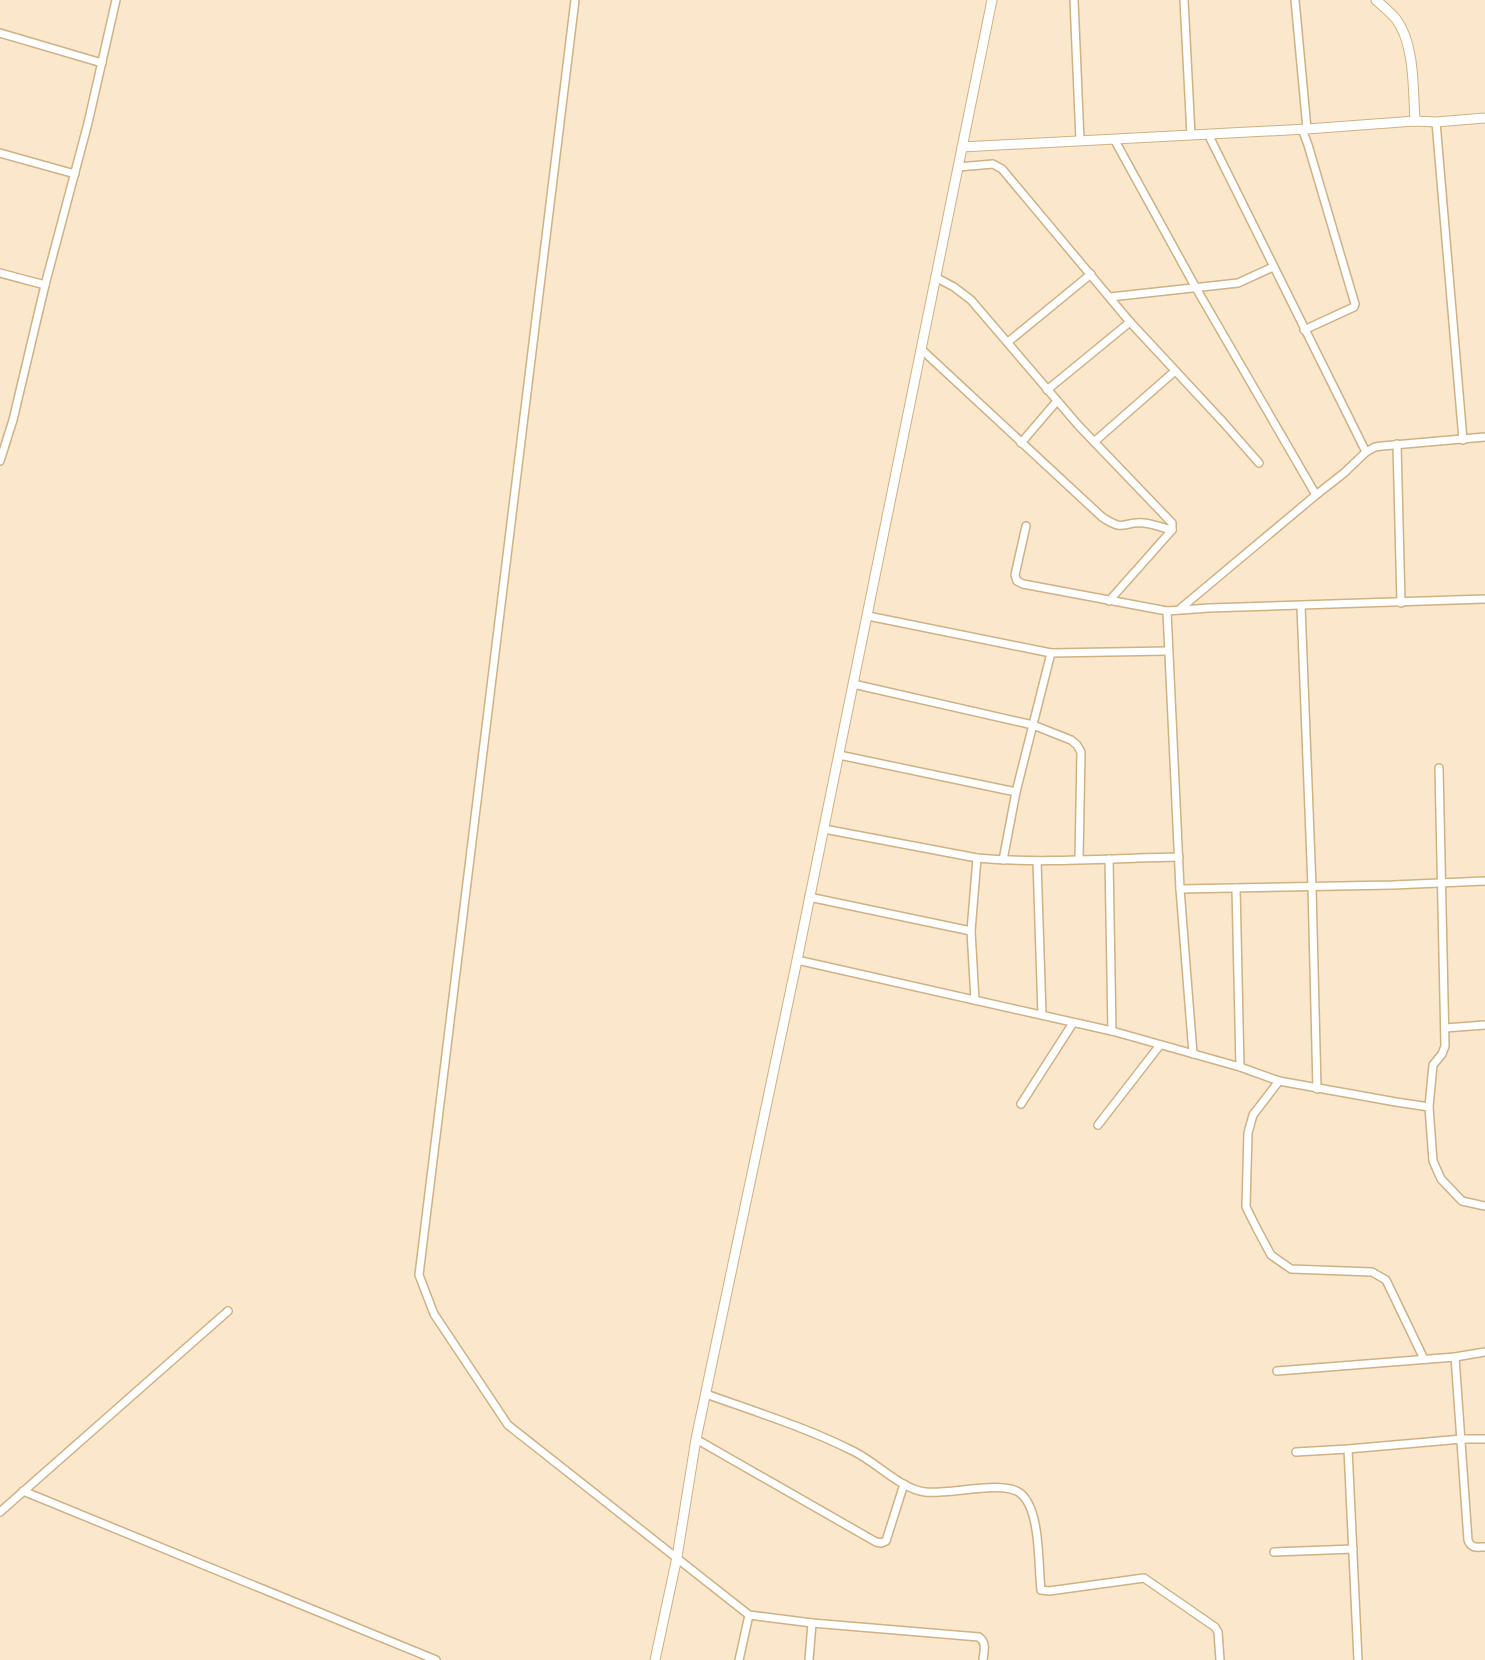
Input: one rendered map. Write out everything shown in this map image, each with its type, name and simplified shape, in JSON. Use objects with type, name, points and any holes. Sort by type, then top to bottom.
[{"type":"street","points":[[0,461],[13,420],[75,174],[116,0]]},
{"type":"street","points":[[575,0],[419,1275],[434,1314],[508,1425],[749,1615],[979,1637],[985,1646],[984,1660]]},
{"type":"street","points":[[655,1660],[677,1557],[695,1440],[868,616],[992,0]]},
{"type":"street","points":[[1074,0],[1080,140]]},
{"type":"street","points":[[1184,0],[1191,135]]},
{"type":"street","points":[[1295,0],[1305,129],[1355,304],[1354,307],[1304,330]]},
{"type":"street","points":[[1376,0],[1397,21],[1409,51],[1415,121]]},
{"type":"street","points":[[0,33],[102,63]]},
{"type":"street","points":[[962,147],[1485,118]]},
{"type":"street","points":[[1436,122],[1463,440]]},
{"type":"street","points":[[1208,134],[1366,452]]},
{"type":"street","points":[[1114,139],[1315,495]]},
{"type":"street","points":[[0,153],[75,174]]},
{"type":"street","points":[[958,167],[993,164],[1002,169],[1130,322],[1259,463]]},
{"type":"street","points":[[1110,297],[1238,283],[1273,267]]},
{"type":"street","points":[[0,273],[45,285]]},
{"type":"street","points":[[1008,342],[1091,274]]},
{"type":"street","points":[[935,277],[971,300],[1047,390],[1172,523],[1172,530],[1109,601]]},
{"type":"street","points":[[1047,390],[1130,322]]},
{"type":"street","points":[[921,349],[1102,517],[1115,525],[1125,527],[1135,523],[1147,523],[1172,530]]},
{"type":"street","points":[[1094,442],[1175,371]]},
{"type":"street","points":[[1021,443],[1057,401]]},
{"type":"street","points":[[1180,609],[1366,452],[1375,447],[1397,444],[1485,438]]},
{"type":"street","points":[[1397,444],[1401,603]]},
{"type":"street","points":[[1026,526],[1015,575],[1017,581],[1167,611],[1485,599]]},
{"type":"street","points":[[1301,606],[1317,1088]]},
{"type":"street","points":[[1167,611],[1180,889],[1193,1054]]},
{"type":"street","points":[[868,616],[1051,653],[1168,651]]},
{"type":"street","points":[[1003,860],[1016,792],[1051,653]]},
{"type":"street","points":[[853,684],[1032,725],[1071,740],[1081,752],[1079,859]]},
{"type":"street","points":[[839,755],[1016,792]]},
{"type":"street","points":[[1439,768],[1445,1046],[1433,1065],[1429,1107],[1433,1161],[1441,1179],[1462,1201],[1485,1206]]},
{"type":"street","points":[[824,829],[977,858],[1037,861],[1179,857]]},
{"type":"street","points":[[975,1000],[971,931],[977,858]]},
{"type":"street","points":[[1109,859],[1112,1031]]},
{"type":"street","points":[[1037,861],[1042,1015]]},
{"type":"street","points":[[1180,889],[1485,881]]},
{"type":"street","points":[[1236,888],[1240,1067]]},
{"type":"street","points":[[810,897],[971,931]]},
{"type":"street","points":[[797,960],[1112,1031],[1240,1067],[1279,1081],[1429,1107]]},
{"type":"street","points":[[1021,1104],[1073,1023]]},
{"type":"street","points":[[1445,1028],[1485,1025]]},
{"type":"street","points":[[1098,1125],[1160,1045]]},
{"type":"street","points":[[1279,1081],[1253,1115],[1248,1133],[1245,1207],[1271,1255],[1292,1269],[1372,1272],[1387,1280],[1424,1359]]},
{"type":"street","points":[[0,1512],[228,1311]]},
{"type":"street","points":[[1277,1371],[1455,1357],[1485,1352]]},
{"type":"street","points":[[1455,1357],[1468,1540],[1473,1547],[1485,1547]]},
{"type":"street","points":[[706,1394],[858,1453],[904,1484],[925,1492],[1000,1488],[1018,1492],[1031,1509],[1038,1545],[1041,1590],[1144,1578],[1215,1627],[1218,1632],[1220,1660]]},
{"type":"street","points":[[1296,1452],[1462,1438],[1485,1439]]},
{"type":"street","points":[[695,1440],[876,1542],[886,1541],[904,1484]]},
{"type":"street","points":[[1348,1449],[1358,1660]]},
{"type":"street","points":[[23,1491],[421,1657],[436,1660]]},
{"type":"street","points":[[1274,1552],[1353,1549]]},
{"type":"street","points":[[739,1660],[749,1615]]},
{"type":"street","points":[[809,1660],[812,1623]]}]
